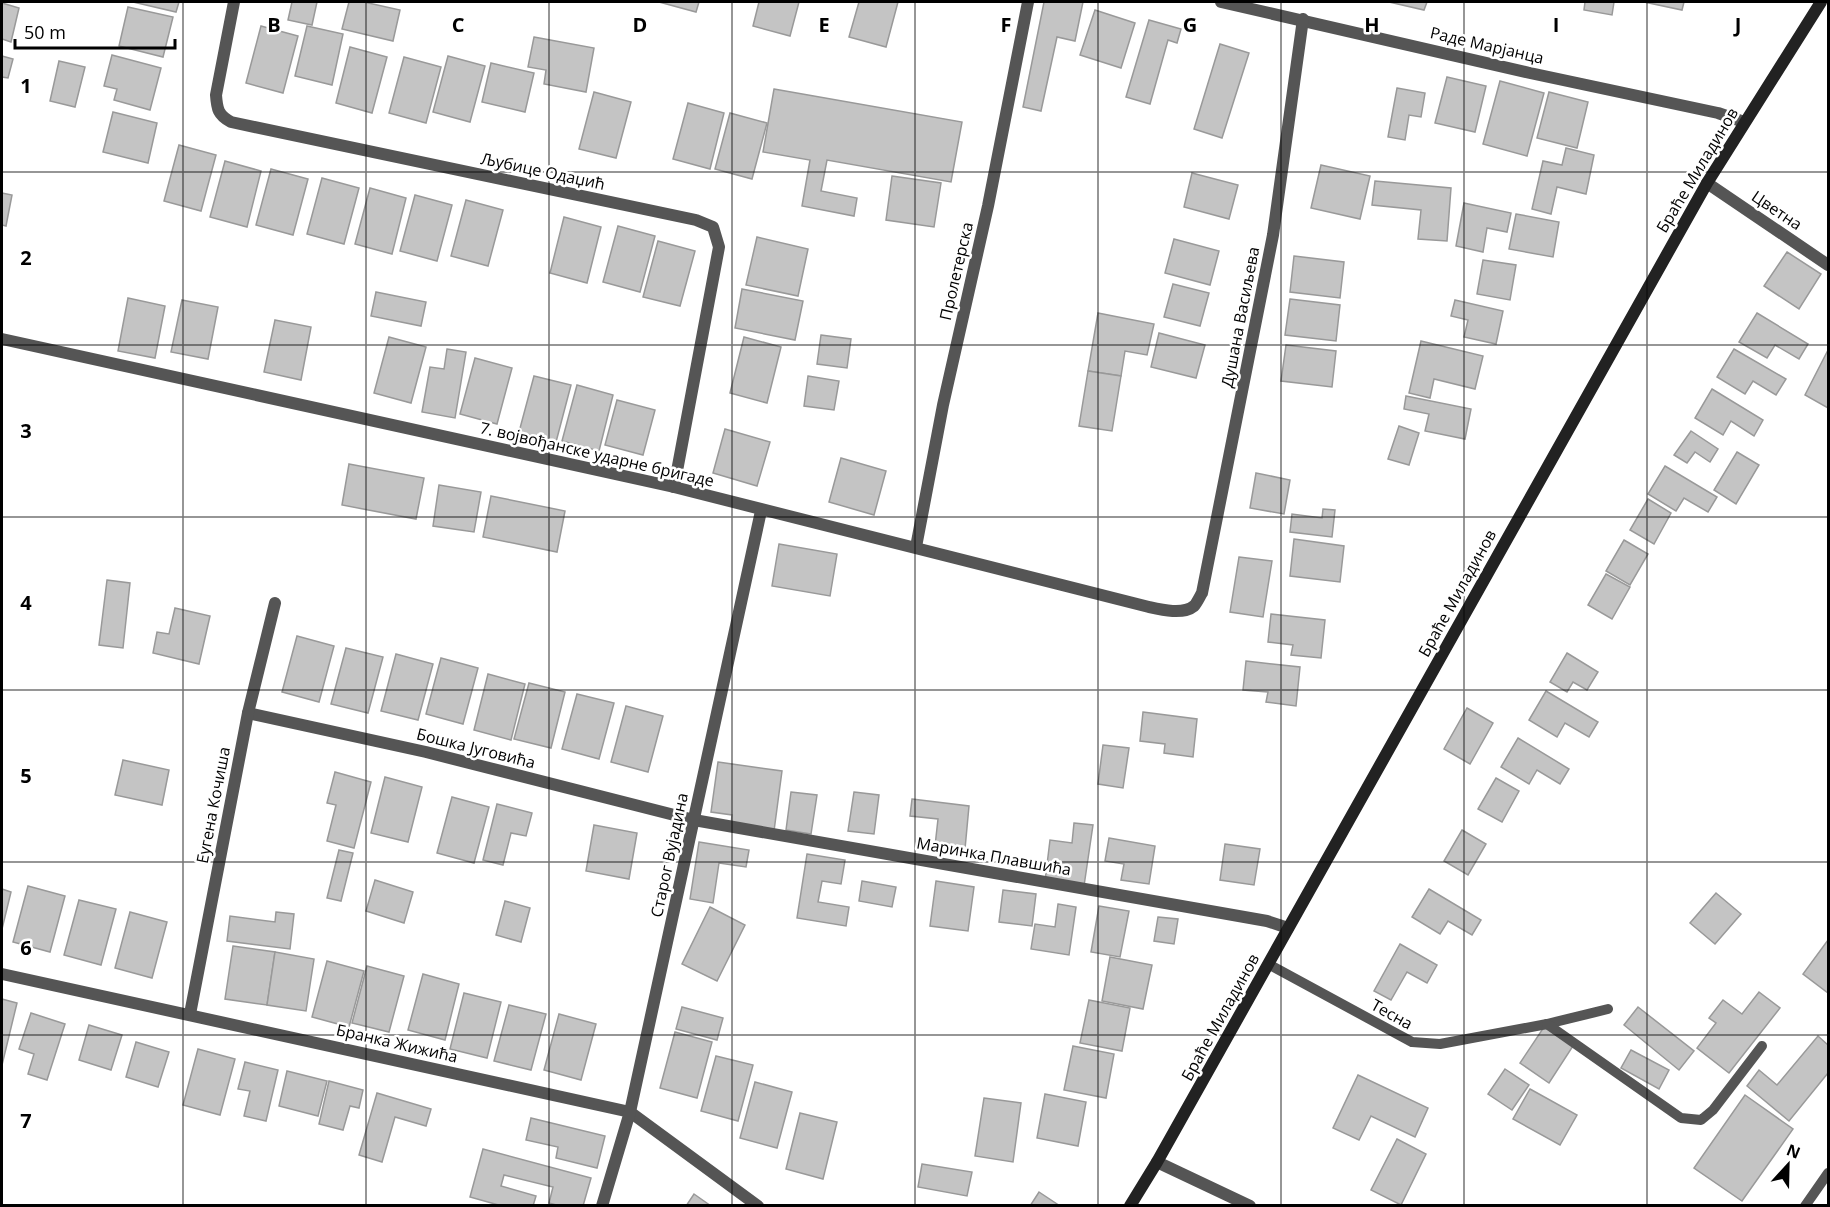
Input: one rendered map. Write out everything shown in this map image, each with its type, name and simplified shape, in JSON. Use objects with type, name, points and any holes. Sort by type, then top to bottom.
[{"type":"main road","name":"Браће Миладинов","points":[[1130,1206],[1157,1162],[1707,183],[1821,2]]},
{"type":"street","name":"Љубице Одаџић","points":[[234,2],[216,95],[216,108],[220,116],[231,122],[685,218],[713,226],[719,247],[674,488]]},
{"type":"street","name":"Пролетерска","points":[[916,547],[944,405],[988,206],[1028,2]]},
{"type":"street","name":"Раде Марјанца","points":[[1221,2],[1530,73],[1719,113],[1744,122]]},
{"type":"street","name":"Душана Васиљева","points":[[1184,610],[1194,606],[1202,593],[1273,235],[1303,19]]},
{"type":"street","name":"Цветна","points":[[1707,183],[1828,265]]},
{"type":"street","name":"7. војвођанске ударне бригаде","points":[[2,339],[674,488],[916,547],[1149,608],[1165,611],[1184,610]]},
{"type":"street","name":"Старог Вујадина","points":[[602,1206],[630,1112],[761,511]]},
{"type":"street","name":"Еугена Кочиша","points":[[190,1014],[248,713],[275,603]]},
{"type":"street","name":"Бошка Југовића","points":[[248,713],[426,752],[694,820]]},
{"type":"street","name":"Маринка Плавшића","points":[[694,820],[1267,921],[1288,928]]},
{"type":"street","name":"Бранка Жижића","points":[[2,974],[630,1112],[758,1206]]},
{"type":"street","points":[[1157,1162],[1250,1206]]},
{"type":"lane","name":"Тесна","points":[[1268,964],[1412,1042],[1440,1044],[1547,1024],[1608,1009]]},
{"type":"lane","points":[[1547,1024],[1681,1118],[1701,1120],[1713,1110],[1762,1046]]},
{"type":"lane","points":[[1805,1206],[1828,1173]]},
{"type":"building","points":[[133,2],[179,2],[176,12]]},
{"type":"building","points":[[292,2],[317,2],[312,25],[288,20]]},
{"type":"building","points":[[349,2],[364,2],[400,10],[393,41],[342,29]]},
{"type":"building","points":[[659,2],[699,2],[696,12]]},
{"type":"building","points":[[759,2],[799,2],[790,36],[753,26]]},
{"type":"building","points":[[859,2],[898,2],[886,47],[849,37]]},
{"type":"building","points":[[1044,2],[1083,2],[1075,41],[1057,37],[1041,111],[1023,107]]},
{"type":"building","points":[[1389,2],[1427,2],[1424,10]]},
{"type":"building","points":[[1585,2],[1614,2],[1612,15],[1584,10]]},
{"type":"building","points":[[1644,2],[1684,2],[1682,10]]},
{"type":"building","points":[[2,3],[19,8],[11,42],[2,39]]},
{"type":"building","points":[[128,7],[173,17],[163,57],[119,46]]},
{"type":"building","points":[[1095,10],[1135,23],[1121,68],[1080,55]]},
{"type":"building","points":[[1149,20],[1181,29],[1177,43],[1168,40],[1150,104],[1126,97]]},
{"type":"building","points":[[261,26],[298,36],[283,93],[246,83]]},
{"type":"building","points":[[307,26],[343,34],[332,85],[295,76]]},
{"type":"building","points":[[534,37],[594,48],[586,92],[544,84],[546,70],[528,67]]},
{"type":"building","points":[[1220,44],[1249,53],[1222,138],[1194,129]]},
{"type":"building","points":[[350,47],[387,57],[372,113],[336,103]]},
{"type":"building","points":[[112,55],[161,68],[150,110],[114,100],[117,89],[104,86]]},
{"type":"building","points":[[2,56],[13,59],[8,78],[2,77]]},
{"type":"building","points":[[448,56],[485,66],[470,122],[433,112]]},
{"type":"building","points":[[404,57],[441,67],[426,123],[389,113]]},
{"type":"building","points":[[59,61],[85,67],[75,107],[50,101]]},
{"type":"building","points":[[491,63],[534,73],[525,112],[482,102]]},
{"type":"building","points":[[1447,77],[1486,86],[1475,132],[1435,123]]},
{"type":"building","points":[[1500,81],[1544,93],[1527,156],[1483,144]]},
{"type":"building","points":[[1397,88],[1425,93],[1421,117],[1409,115],[1405,140],[1388,137]]},
{"type":"building","points":[[774,89],[962,122],[951,182],[827,160],[821,191],[857,198],[854,216],[802,206],[810,160],[763,152]]},
{"type":"building","points":[[594,92],[631,102],[616,158],[579,149]]},
{"type":"building","points":[[1549,92],[1588,102],[1577,148],[1537,138]]},
{"type":"building","points":[[688,103],[724,113],[710,169],[673,159]]},
{"type":"building","points":[[113,112],[157,123],[148,163],[103,152]]},
{"type":"building","points":[[730,113],[767,123],[752,179],[715,169]]},
{"type":"building","points":[[179,145],[216,155],[201,211],[164,201]]},
{"type":"building","points":[[1566,148],[1594,155],[1586,194],[1557,187],[1551,214],[1532,209],[1543,161],[1562,165]]},
{"type":"building","points":[[225,161],[261,171],[247,227],[210,217]]},
{"type":"building","points":[[1321,165],[1370,176],[1360,219],[1311,208]]},
{"type":"building","points":[[271,169],[308,179],[293,235],[256,225]]},
{"type":"building","points":[[1192,173],[1238,185],[1229,219],[1184,207]]},
{"type":"building","points":[[892,176],[941,183],[934,227],[886,220]]},
{"type":"building","points":[[322,178],[359,188],[344,244],[307,234]]},
{"type":"building","points":[[1375,181],[1451,188],[1447,241],[1418,239],[1421,210],[1372,205]]},
{"type":"building","points":[[370,188],[406,198],[392,254],[355,244]]},
{"type":"building","points":[[2,193],[12,195],[6,226],[2,225]]},
{"type":"building","points":[[415,195],[452,205],[437,261],[400,251]]},
{"type":"building","points":[[466,200],[503,210],[488,266],[451,256]]},
{"type":"building","points":[[1464,203],[1511,213],[1507,232],[1487,228],[1483,252],[1456,246]]},
{"type":"building","points":[[1516,214],[1559,222],[1553,257],[1509,249]]},
{"type":"building","points":[[564,217],[601,227],[587,283],[550,273]]},
{"type":"building","points":[[618,226],[655,236],[640,292],[603,282]]},
{"type":"building","points":[[757,237],[808,249],[798,296],[746,285]]},
{"type":"building","points":[[1174,239],[1219,251],[1210,285],[1165,273]]},
{"type":"building","points":[[658,241],[695,251],[680,306],[643,297]]},
{"type":"building","points":[[1787,252],[1821,274],[1799,309],[1764,286]]},
{"type":"building","points":[[1294,256],[1344,262],[1340,298],[1290,292]]},
{"type":"building","points":[[1483,260],[1516,265],[1510,300],[1477,294]]},
{"type":"building","points":[[1173,284],[1209,293],[1200,326],[1164,317]]},
{"type":"building","points":[[742,289],[803,301],[795,340],[735,328]]},
{"type":"building","points":[[376,292],[426,302],[421,326],[371,316]]},
{"type":"building","points":[[128,298],[165,306],[155,358],[118,351]]},
{"type":"building","points":[[1290,299],[1340,305],[1336,341],[1285,335]]},
{"type":"building","points":[[182,300],[218,307],[208,359],[171,352]]},
{"type":"building","points":[[1455,300],[1503,311],[1496,344],[1464,337],[1468,320],[1451,316]]},
{"type":"building","points":[[1098,313],[1154,324],[1147,355],[1125,351],[1121,376],[1088,371]]},
{"type":"building","points":[[1757,313],[1808,344],[1799,359],[1775,345],[1767,358],[1739,342]]},
{"type":"building","points":[[275,320],[311,327],[301,380],[264,372]]},
{"type":"building","points":[[1159,333],[1205,345],[1196,378],[1151,367]]},
{"type":"building","points":[[821,335],[851,339],[847,368],[817,364]]},
{"type":"building","points":[[389,337],[426,347],[411,403],[374,393]]},
{"type":"building","points":[[744,337],[781,347],[767,403],[730,393]]},
{"type":"building","points":[[1421,341],[1483,356],[1475,389],[1434,379],[1430,398],[1409,393]]},
{"type":"building","points":[[1286,345],[1336,351],[1332,387],[1281,381]]},
{"type":"building","points":[[447,349],[466,352],[455,418],[422,412],[430,367],[444,369]]},
{"type":"building","points":[[1734,349],[1786,379],[1776,395],[1753,381],[1745,394],[1717,377]]},
{"type":"building","points":[[1828,350],[1828,408],[1805,395]]},
{"type":"building","points":[[475,358],[512,368],[497,424],[460,414]]},
{"type":"building","points":[[1088,371],[1121,376],[1112,431],[1079,426]]},
{"type":"building","points":[[534,376],[571,385],[556,442],[519,432]]},
{"type":"building","points":[[808,376],[839,381],[834,410],[804,406]]},
{"type":"building","points":[[577,385],[613,395],[599,451],[562,441]]},
{"type":"building","points":[[1712,389],[1763,420],[1754,436],[1731,421],[1723,435],[1695,418]]},
{"type":"building","points":[[1406,396],[1471,409],[1465,439],[1425,431],[1429,414],[1404,409]]},
{"type":"building","points":[[617,400],[655,410],[643,455],[605,445]]},
{"type":"building","points":[[1399,426],[1419,433],[1409,465],[1388,459]]},
{"type":"building","points":[[725,429],[770,442],[757,486],[713,473]]},
{"type":"building","points":[[1691,431],[1718,449],[1710,462],[1695,452],[1687,463],[1674,455]]},
{"type":"building","points":[[1737,452],[1759,465],[1736,504],[1714,490]]},
{"type":"building","points":[[841,458],[886,471],[874,515],[829,502]]},
{"type":"building","points":[[349,464],[424,478],[416,519],[342,505]]},
{"type":"building","points":[[1665,466],[1717,497],[1708,512],[1684,498],[1676,511],[1648,494]]},
{"type":"building","points":[[1256,473],[1290,480],[1284,514],[1250,508]]},
{"type":"building","points":[[439,485],[481,492],[474,532],[433,526]]},
{"type":"building","points":[[491,496],[565,511],[557,552],[483,537]]},
{"type":"building","points":[[1648,499],[1671,513],[1654,544],[1630,530]]},
{"type":"building","points":[[1323,509],[1335,510],[1332,537],[1290,532],[1292,514],[1322,518]]},
{"type":"building","points":[[1294,539],[1344,546],[1340,582],[1290,576]]},
{"type":"building","points":[[1624,540],[1648,554],[1630,585],[1606,571]]},
{"type":"building","points":[[779,544],[837,554],[830,596],[772,586]]},
{"type":"building","points":[[1239,557],[1272,561],[1263,617],[1230,612]]},
{"type":"building","points":[[1606,574],[1630,587],[1612,619],[1588,605]]},
{"type":"building","points":[[107,580],[130,583],[123,648],[99,645]]},
{"type":"building","points":[[175,608],[210,616],[199,664],[153,653],[157,632],[169,634]]},
{"type":"building","points":[[1271,614],[1325,620],[1321,658],[1291,655],[1293,645],[1268,642]]},
{"type":"building","points":[[297,636],[334,646],[319,702],[282,692]]},
{"type":"building","points":[[346,648],[383,657],[368,713],[331,704]]},
{"type":"building","points":[[1567,653],[1598,672],[1587,690],[1573,682],[1567,692],[1550,682]]},
{"type":"building","points":[[396,654],[433,664],[418,720],[381,711]]},
{"type":"building","points":[[441,658],[478,668],[463,724],[426,714]]},
{"type":"building","points":[[1246,661],[1300,667],[1296,706],[1266,702],[1268,692],[1243,690]]},
{"type":"building","points":[[488,674],[525,684],[511,740],[474,730]]},
{"type":"building","points":[[529,683],[565,692],[551,748],[514,739]]},
{"type":"building","points":[[1546,691],[1598,722],[1589,737],[1565,723],[1557,737],[1529,720]]},
{"type":"building","points":[[577,694],[614,703],[599,759],[562,749]]},
{"type":"building","points":[[626,706],[663,716],[648,772],[611,762]]},
{"type":"building","points":[[1467,708],[1493,723],[1470,764],[1444,749]]},
{"type":"building","points":[[1143,712],[1197,719],[1193,757],[1164,753],[1165,744],[1140,741]]},
{"type":"building","points":[[1518,738],[1569,769],[1560,784],[1537,770],[1529,784],[1501,767]]},
{"type":"building","points":[[1103,745],[1129,748],[1123,788],[1098,784]]},
{"type":"building","points":[[123,760],[169,770],[162,805],[115,795]]},
{"type":"building","points":[[718,762],[782,771],[774,831],[731,825],[732,815],[711,812]]},
{"type":"building","points":[[335,772],[371,782],[354,848],[327,841],[336,805],[327,803]]},
{"type":"building","points":[[385,777],[422,787],[408,842],[371,833]]},
{"type":"building","points":[[1496,778],[1519,791],[1502,822],[1478,809]]},
{"type":"building","points":[[791,792],[817,795],[811,834],[786,830]]},
{"type":"building","points":[[854,792],[879,795],[874,834],[848,831]]},
{"type":"building","points":[[452,797],[489,807],[474,863],[437,853]]},
{"type":"building","points":[[912,799],[969,806],[965,849],[935,846],[938,819],[910,816]]},
{"type":"building","points":[[497,804],[532,813],[526,836],[511,833],[503,865],[483,860]]},
{"type":"building","points":[[1074,823],[1093,825],[1084,886],[1045,881],[1050,840],[1072,843]]},
{"type":"building","points":[[594,825],[637,833],[629,879],[586,871]]},
{"type":"building","points":[[1462,830],[1486,844],[1468,875],[1444,861]]},
{"type":"building","points":[[1109,838],[1155,846],[1149,884],[1121,880],[1124,864],[1105,861]]},
{"type":"building","points":[[699,842],[749,850],[746,867],[719,863],[713,903],[690,899]]},
{"type":"building","points":[[1225,844],[1260,849],[1254,885],[1220,880]]},
{"type":"building","points":[[339,850],[353,853],[341,901],[327,898]]},
{"type":"building","points":[[807,854],[845,860],[841,884],[822,881],[818,902],[849,907],[846,926],[797,918]]},
{"type":"building","points":[[375,880],[413,892],[404,923],[366,911]]},
{"type":"building","points":[[862,881],[896,887],[892,907],[859,901]]},
{"type":"building","points":[[936,881],[974,887],[968,931],[930,926]]},
{"type":"building","points":[[28,886],[65,896],[50,952],[13,942]]},
{"type":"building","points":[[2,889],[11,892],[2,929]]},
{"type":"building","points":[[1429,889],[1481,920],[1472,935],[1448,921],[1440,934],[1412,917]]},
{"type":"building","points":[[1003,890],[1036,894],[1032,926],[999,922]]},
{"type":"building","points":[[1716,893],[1741,914],[1715,944],[1690,923]]},
{"type":"building","points":[[79,900],[116,909],[101,965],[64,955]]},
{"type":"building","points":[[505,901],[530,908],[521,942],[496,935]]},
{"type":"building","points":[[1058,904],[1076,907],[1069,955],[1031,949],[1035,924],[1055,927]]},
{"type":"building","points":[[1099,906],[1129,911],[1120,957],[1091,952]]},
{"type":"building","points":[[710,907],[745,925],[717,981],[682,964]]},
{"type":"building","points":[[130,912],[167,922],[152,978],[115,968]]},
{"type":"building","points":[[276,912],[294,914],[290,949],[227,941],[230,916],[275,922]]},
{"type":"building","points":[[1158,917],[1178,919],[1174,944],[1154,941]]},
{"type":"building","points":[[1828,940],[1828,993],[1803,974]]},
{"type":"building","points":[[1400,944],[1437,965],[1427,983],[1407,972],[1391,1000],[1374,991]]},
{"type":"building","points":[[233,946],[275,952],[267,1005],[225,999]]},
{"type":"building","points":[[275,952],[314,959],[306,1011],[267,1005]]},
{"type":"building","points":[[1110,957],[1152,965],[1143,1009],[1102,1001]]},
{"type":"building","points":[[327,961],[364,971],[349,1027],[312,1017]]},
{"type":"building","points":[[367,966],[404,976],[389,1032],[352,1023]]},
{"type":"building","points":[[423,974],[459,984],[445,1040],[408,1030]]},
{"type":"building","points":[[1759,992],[1780,1008],[1729,1073],[1697,1048],[1716,1023],[1709,1018],[1723,1000],[1742,1014]]},
{"type":"building","points":[[464,993],[501,1002],[487,1058],[450,1049]]},
{"type":"building","points":[[2,999],[17,1003],[2,1065]]},
{"type":"building","points":[[1089,1000],[1130,1008],[1122,1051],[1080,1043]]},
{"type":"building","points":[[509,1005],[546,1014],[531,1070],[494,1061]]},
{"type":"building","points":[[682,1007],[723,1018],[717,1040],[676,1029]]},
{"type":"building","points":[[1638,1007],[1694,1051],[1679,1070],[1624,1025]]},
{"type":"building","points":[[31,1013],[65,1024],[47,1080],[28,1074],[34,1054],[19,1049]]},
{"type":"building","points":[[559,1014],[596,1024],[581,1080],[544,1070]]},
{"type":"building","points":[[89,1025],[122,1035],[111,1070],[79,1060]]},
{"type":"building","points":[[1544,1027],[1573,1046],[1549,1083],[1520,1063]]},
{"type":"building","points":[[675,1032],[712,1042],[697,1098],[660,1088]]},
{"type":"building","points":[[1818,1036],[1828,1045],[1828,1073],[1789,1121],[1747,1086],[1759,1070],[1777,1085]]},
{"type":"building","points":[[136,1042],[169,1052],[158,1087],[126,1077]]},
{"type":"building","points":[[1073,1046],[1114,1054],[1106,1098],[1064,1090]]},
{"type":"building","points":[[198,1049],[235,1059],[220,1115],[183,1105]]},
{"type":"building","points":[[1631,1050],[1669,1070],[1659,1089],[1621,1068]]},
{"type":"building","points":[[716,1056],[753,1065],[738,1121],[701,1111]]},
{"type":"building","points":[[245,1062],[278,1070],[266,1121],[244,1116],[250,1091],[238,1089]]},
{"type":"building","points":[[1505,1069],[1529,1085],[1512,1110],[1488,1094]]},
{"type":"building","points":[[287,1071],[327,1081],[318,1116],[279,1106]]},
{"type":"building","points":[[1358,1075],[1428,1108],[1415,1137],[1371,1116],[1359,1140],[1333,1128]]},
{"type":"building","points":[[329,1081],[363,1090],[359,1108],[350,1106],[343,1130],[319,1124]]},
{"type":"building","points":[[755,1082],[792,1092],[777,1148],[740,1138]]},
{"type":"building","points":[[1530,1089],[1577,1115],[1560,1145],[1513,1119]]},
{"type":"building","points":[[377,1093],[431,1109],[426,1126],[395,1117],[382,1162],[359,1155]]},
{"type":"building","points":[[1045,1094],[1086,1102],[1078,1146],[1037,1138]]},
{"type":"building","points":[[1745,1095],[1793,1129],[1742,1201],[1694,1168]]},
{"type":"building","points":[[984,1098],[1021,1103],[1013,1162],[975,1156]]},
{"type":"building","points":[[800,1113],[837,1122],[823,1179],[786,1169]]},
{"type":"building","points":[[531,1118],[605,1136],[597,1168],[556,1158],[558,1147],[526,1140]]},
{"type":"building","points":[[1397,1139],[1426,1154],[1401,1205],[1371,1190]]},
{"type":"building","points":[[483,1149],[591,1178],[583,1206],[560,1206],[549,1203],[553,1187],[504,1175],[501,1186],[536,1196],[533,1206],[502,1206],[470,1197]]},
{"type":"building","points":[[922,1164],[972,1172],[967,1196],[918,1187]]},
{"type":"building","points":[[1039,1192],[1060,1206],[1030,1206]]},
{"type":"building","points":[[694,1194],[711,1206],[686,1206]]}]
